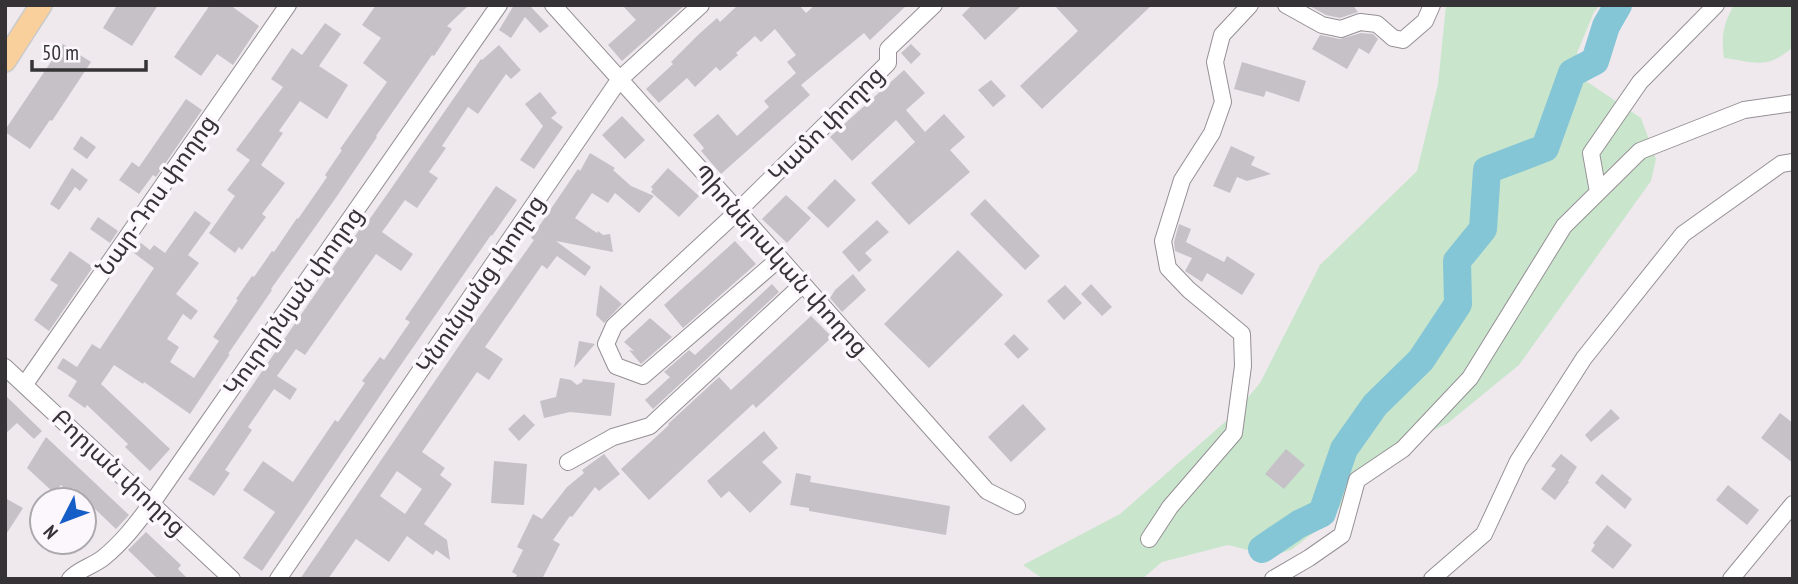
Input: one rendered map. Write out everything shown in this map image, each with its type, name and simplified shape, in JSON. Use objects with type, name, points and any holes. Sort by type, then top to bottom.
[{"type":"main road","points":[[5,61],[41,5]]},
{"type":"street","name":"Նար-Դոս փողոց","points":[[25,384],[288,5]]},
{"type":"street","name":"Կուրղինյան փողոց","points":[[70,579],[74,574],[100,561],[121,543],[152,503],[499,5]]},
{"type":"street","name":"Պիոներական փողոց","points":[[552,5],[987,491],[1017,506]]},
{"type":"street","name":"Կնունյանց փողոց","points":[[278,579],[619,80],[701,5]]},
{"type":"street","name":"Կամո փողոց","points":[[780,258],[643,376],[616,366],[606,344],[614,326],[738,211],[888,63],[888,49],[934,5]]},
{"type":"street","points":[[1150,540],[1170,507],[1234,433],[1243,366],[1242,334],[1189,290],[1168,268],[1163,241],[1182,180],[1212,133],[1223,102],[1215,62],[1222,34],[1250,5]]},
{"type":"street","points":[[1286,5],[1322,25],[1341,29],[1360,22],[1377,24],[1393,38],[1404,40],[1425,21],[1432,5]]},
{"type":"street","points":[[1598,192],[1591,153],[1640,82],[1716,5]]},
{"type":"street","points":[[1273,579],[1342,535],[1357,480],[1404,449],[1470,378],[1564,226],[1640,151],[1744,110],[1793,103]]},
{"type":"street","points":[[1432,579],[1484,534],[1518,461],[1584,358],[1683,234],[1781,164],[1793,162]]},
{"type":"street","points":[[568,462],[613,437],[650,426],[803,284]]},
{"type":"street","name":"Բորյան փողոց","points":[[5,367],[232,579]]},
{"type":"street","points":[[1731,579],[1793,504]]},
{"type":"green space","points":[[1446,5],[1600,5],[1594,12],[1577,53],[1586,81],[1641,118],[1656,159],[1651,181],[1519,365],[1448,423],[1389,452],[1325,524],[1291,550],[1271,556],[1228,545],[1162,562],[1142,579],[1043,579],[1023,565],[1120,514],[1233,415],[1260,383],[1320,265],[1417,171],[1438,84]]},
{"type":"green space","points":[[1734,5],[1793,5],[1793,47],[1768,62],[1724,58],[1724,31]]},
{"type":"building","points":[[117,5],[158,5],[132,46],[103,28]]},
{"type":"building","points":[[210,5],[230,5],[259,26],[233,65],[217,54],[201,76],[174,57]]},
{"type":"building","points":[[376,5],[469,5],[447,26],[452,29],[271,289],[190,414],[114,365],[101,384],[170,449],[150,471],[125,447],[128,444],[87,405],[85,408],[68,396],[77,381],[57,368],[63,358],[77,367],[92,344],[100,349],[154,268],[134,253],[141,243],[150,250],[154,245],[165,253],[195,211],[211,223],[188,255],[199,263],[176,294],[198,311],[191,320],[183,314],[167,339],[179,347],[170,362],[194,378],[219,341],[213,337],[238,300],[236,299],[298,219],[327,177],[325,175],[342,150],[340,149],[387,82],[363,63],[381,38],[362,25]]},
{"type":"building","points":[[514,5],[533,5],[531,7],[549,26],[540,33],[525,17],[511,38],[499,30]]},
{"type":"building","points":[[622,5],[685,5],[622,61],[608,45],[636,20]]},
{"type":"building","points":[[738,5],[799,5],[806,13],[815,5],[907,5],[870,40],[864,33],[801,85],[810,95],[721,174],[701,151],[704,148],[693,135],[718,114],[737,136],[769,107],[764,101],[796,73],[787,62],[796,55],[775,29],[761,42],[755,36],[720,71],[716,67],[695,87],[687,78],[659,103],[646,89],[673,64],[671,62],[698,35],[717,18],[720,22]]},
{"type":"building","points":[[972,5],[1022,5],[985,40],[962,15]]},
{"type":"building","points":[[1054,5],[1152,5],[1042,109],[1020,86],[1078,31]]},
{"type":"building","points":[[1308,5],[1353,5],[1358,12],[1340,18],[1326,15]]},
{"type":"building","points":[[325,23],[341,34],[319,66],[348,85],[327,119],[300,101],[279,131],[283,133],[261,165],[285,183],[262,214],[266,217],[242,250],[239,247],[235,253],[209,233],[235,196],[227,190],[250,160],[236,150],[283,87],[271,79],[292,48],[302,55]]},
{"type":"building","points":[[1361,33],[1373,34],[1378,39],[1369,54],[1359,48],[1347,69],[1312,49],[1320,35],[1340,39]]},
{"type":"building","points":[[63,44],[91,62],[30,149],[5,130]]},
{"type":"building","points":[[911,44],[921,54],[911,64],[901,53]]},
{"type":"building","points":[[499,45],[521,70],[511,79],[506,74],[478,114],[468,107],[442,146],[446,148],[429,172],[438,178],[417,208],[405,200],[382,232],[413,254],[401,271],[376,254],[305,355],[296,349],[277,376],[297,389],[290,400],[274,389],[248,427],[252,430],[225,470],[230,473],[214,496],[188,479],[481,59]]},
{"type":"building","points":[[1242,62],[1306,81],[1299,102],[1266,91],[1264,97],[1234,89]]},
{"type":"building","points":[[904,70],[925,93],[906,110],[925,132],[944,114],[965,137],[950,150],[970,172],[909,225],[871,183],[915,142],[896,120],[852,161],[830,137]]},
{"type":"building","points":[[991,80],[1006,96],[993,107],[978,90]]},
{"type":"building","points":[[540,92],[557,113],[551,118],[563,127],[534,169],[520,160],[543,126],[525,104]]},
{"type":"building","points":[[186,99],[202,110],[156,177],[153,175],[139,194],[119,180],[132,162],[139,167]]},
{"type":"building","points":[[622,116],[645,140],[625,159],[602,135]]},
{"type":"building","points":[[81,136],[96,147],[87,159],[73,149]]},
{"type":"building","points":[[1231,146],[1255,157],[1251,165],[1271,174],[1247,181],[1237,177],[1230,193],[1213,186]]},
{"type":"building","points":[[590,153],[615,168],[613,170],[631,186],[654,196],[639,213],[615,193],[608,203],[592,193],[575,218],[597,233],[610,234],[613,252],[556,241],[591,267],[585,276],[557,256],[547,269],[542,265],[485,347],[503,359],[489,380],[477,372],[422,452],[445,468],[440,475],[452,484],[424,524],[447,540],[450,560],[436,550],[433,555],[407,536],[389,562],[356,539],[328,579],[300,579],[534,240],[531,238],[578,169],[580,171]],"holes":[[[397,471],[422,489],[405,514],[380,496]]]},
{"type":"building","points":[[72,168],[88,180],[80,191],[75,187],[59,210],[50,204]]},
{"type":"building","points":[[668,168],[699,196],[679,217],[651,192],[651,187]]},
{"type":"building","points":[[835,179],[856,200],[828,228],[807,208]]},
{"type":"building","points":[[496,186],[517,200],[398,369],[262,571],[243,558],[275,512],[243,490],[263,461],[293,482],[335,420],[338,422],[365,383],[362,381],[380,357],[384,360],[410,322],[405,319]]},
{"type":"building","points":[[786,195],[811,218],[787,243],[762,219]]},
{"type":"building","points":[[985,199],[1040,256],[1025,270],[970,214]]},
{"type":"building","points":[[98,217],[118,231],[110,243],[90,229]]},
{"type":"building","points":[[877,220],[889,232],[865,253],[872,260],[859,272],[842,252]]},
{"type":"building","points":[[1179,224],[1191,229],[1186,242],[1224,262],[1227,256],[1255,274],[1242,295],[1207,273],[1202,282],[1185,271],[1192,258],[1175,251],[1174,242]]},
{"type":"building","points":[[735,241],[756,264],[683,328],[664,305]]},
{"type":"building","points":[[958,250],[1003,295],[929,368],[884,324]]},
{"type":"building","points":[[70,251],[93,267],[49,331],[34,320],[58,285],[50,280]]},
{"type":"building","points":[[853,274],[866,290],[842,312],[830,298]]},
{"type":"building","points":[[772,284],[779,292],[653,409],[645,400],[670,377],[664,372],[689,350],[695,355]]},
{"type":"building","points":[[1091,284],[1112,307],[1102,316],[1081,294]]},
{"type":"building","points":[[600,285],[622,304],[604,323],[596,315]]},
{"type":"building","points":[[1065,285],[1082,303],[1064,320],[1047,301]]},
{"type":"building","points":[[811,316],[832,337],[756,408],[753,404],[649,500],[621,469],[719,377],[731,390]]},
{"type":"building","points":[[650,318],[672,337],[641,364],[629,350],[634,351],[624,342]]},
{"type":"building","points":[[1014,334],[1029,349],[1018,359],[1004,344]]},
{"type":"building","points":[[579,341],[595,344],[574,368]]},
{"type":"building","points":[[560,378],[571,380],[577,385],[583,379],[615,383],[611,416],[570,412],[544,418],[540,401],[556,397]]},
{"type":"building","points":[[5,395],[42,431],[34,439],[17,423],[5,434]]},
{"type":"building","points":[[1023,404],[1046,429],[1011,462],[988,437]]},
{"type":"building","points":[[1611,409],[1620,418],[1591,442],[1585,435]]},
{"type":"building","points":[[1780,413],[1793,423],[1793,463],[1761,438]]},
{"type":"building","points":[[524,414],[535,425],[519,441],[508,429]]},
{"type":"building","points":[[764,431],[778,448],[762,462],[782,482],[750,513],[729,491],[721,498],[707,481]]},
{"type":"building","points":[[46,437],[129,515],[116,529],[98,512],[98,486],[46,486],[27,468]]},
{"type":"building","points":[[1286,449],[1305,465],[1284,489],[1265,474]]},
{"type":"building","points":[[604,454],[620,474],[599,491],[595,487],[572,517],[570,516],[553,540],[560,544],[542,579],[515,579],[517,575],[512,572],[523,550],[517,547],[533,514],[542,519],[567,487],[584,473],[582,470]]},
{"type":"building","points":[[1561,454],[1577,467],[1555,500],[1541,489],[1556,469],[1551,466]]},
{"type":"building","points":[[494,461],[527,464],[524,505],[491,503]]},
{"type":"building","points":[[796,473],[811,476],[810,482],[950,506],[946,535],[809,511],[809,508],[790,505]]},
{"type":"building","points":[[1602,474],[1632,499],[1625,509],[1595,483]]},
{"type":"building","points":[[1728,485],[1759,510],[1747,525],[1716,500]]},
{"type":"building","points":[[5,498],[23,508],[5,536]]},
{"type":"building","points":[[1607,525],[1632,545],[1613,569],[1591,551],[1595,545],[1593,543]]},
{"type":"building","points":[[146,532],[181,565],[178,569],[188,579],[158,579],[128,550]]},
{"type":"waterway","points":[[1262,549],[1299,524],[1322,513],[1344,449],[1375,405],[1421,360],[1458,304],[1457,261],[1483,229],[1487,170],[1545,148],[1572,73],[1595,61],[1606,26],[1618,5]]}]
